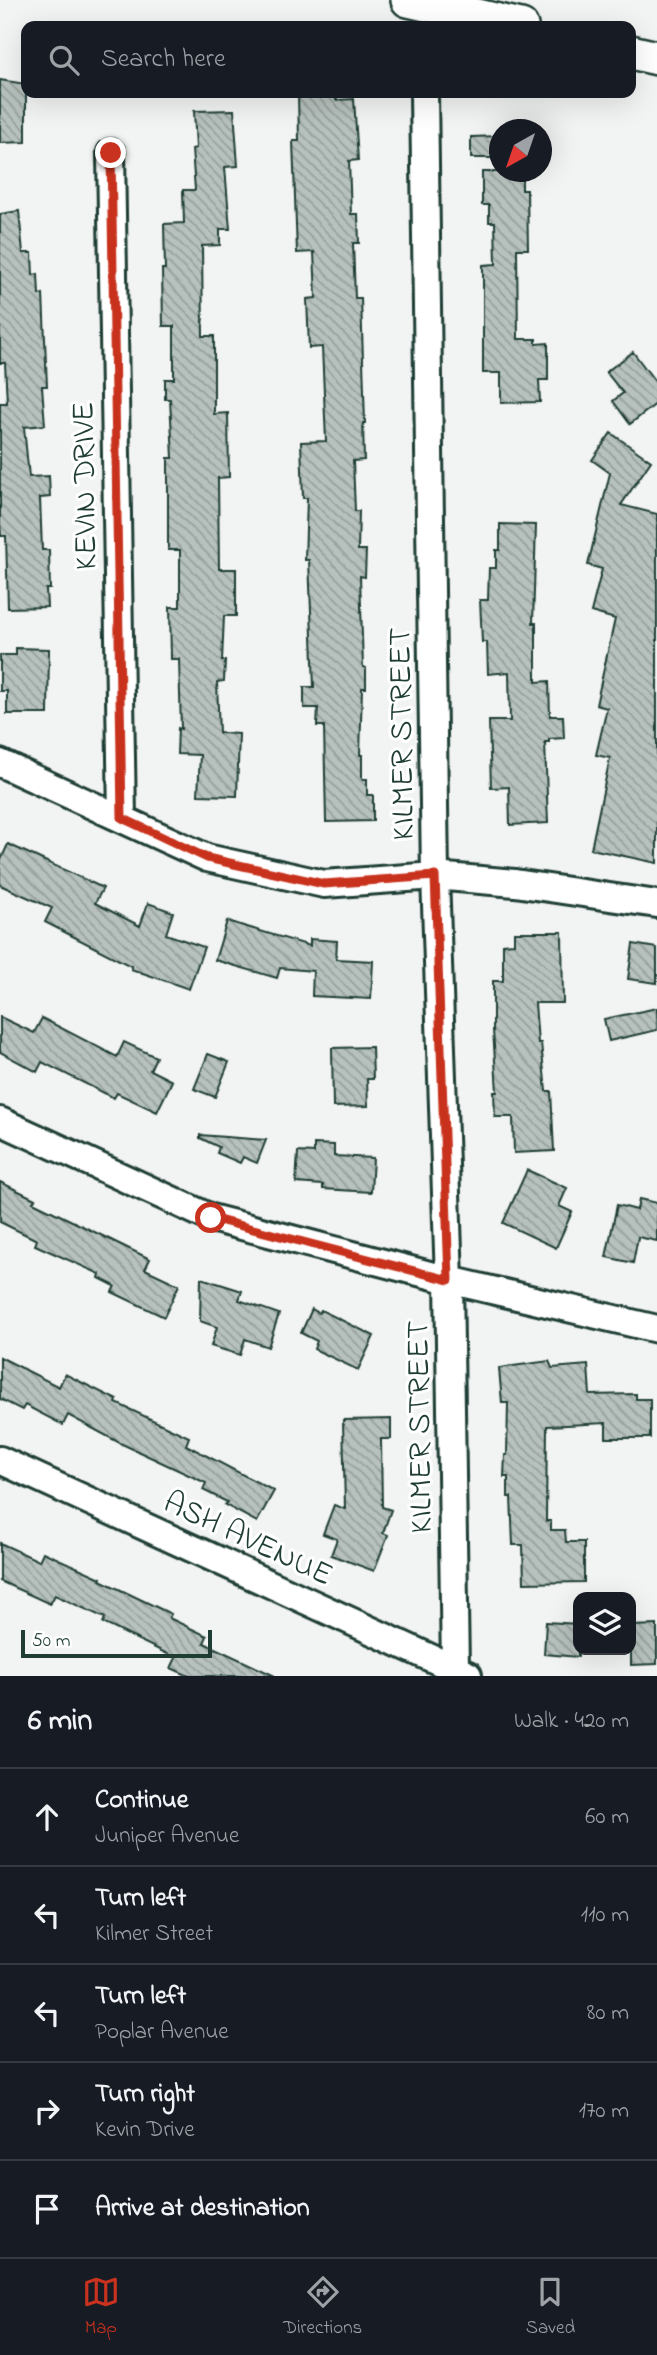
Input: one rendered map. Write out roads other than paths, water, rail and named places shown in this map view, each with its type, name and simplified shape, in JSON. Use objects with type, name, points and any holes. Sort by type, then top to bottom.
[{"type":"main road","points":[[420,7],[494,21]]},
{"type":"main road","points":[[636,53],[657,58]]},
{"type":"street","name":"KILMER STREET","points":[[424,98],[435,876],[462,1672]]},
{"type":"street","name":"KEVIN DRIVE","points":[[111,153],[122,818]]},
{"type":"street","points":[[0,763],[207,858],[324,884],[435,876],[515,883],[657,904]]},
{"type":"street","points":[[0,1121],[211,1218],[449,1280],[657,1329]]},
{"type":"street","name":"ASH AVENUE","points":[[0,1460],[462,1672]]}]
